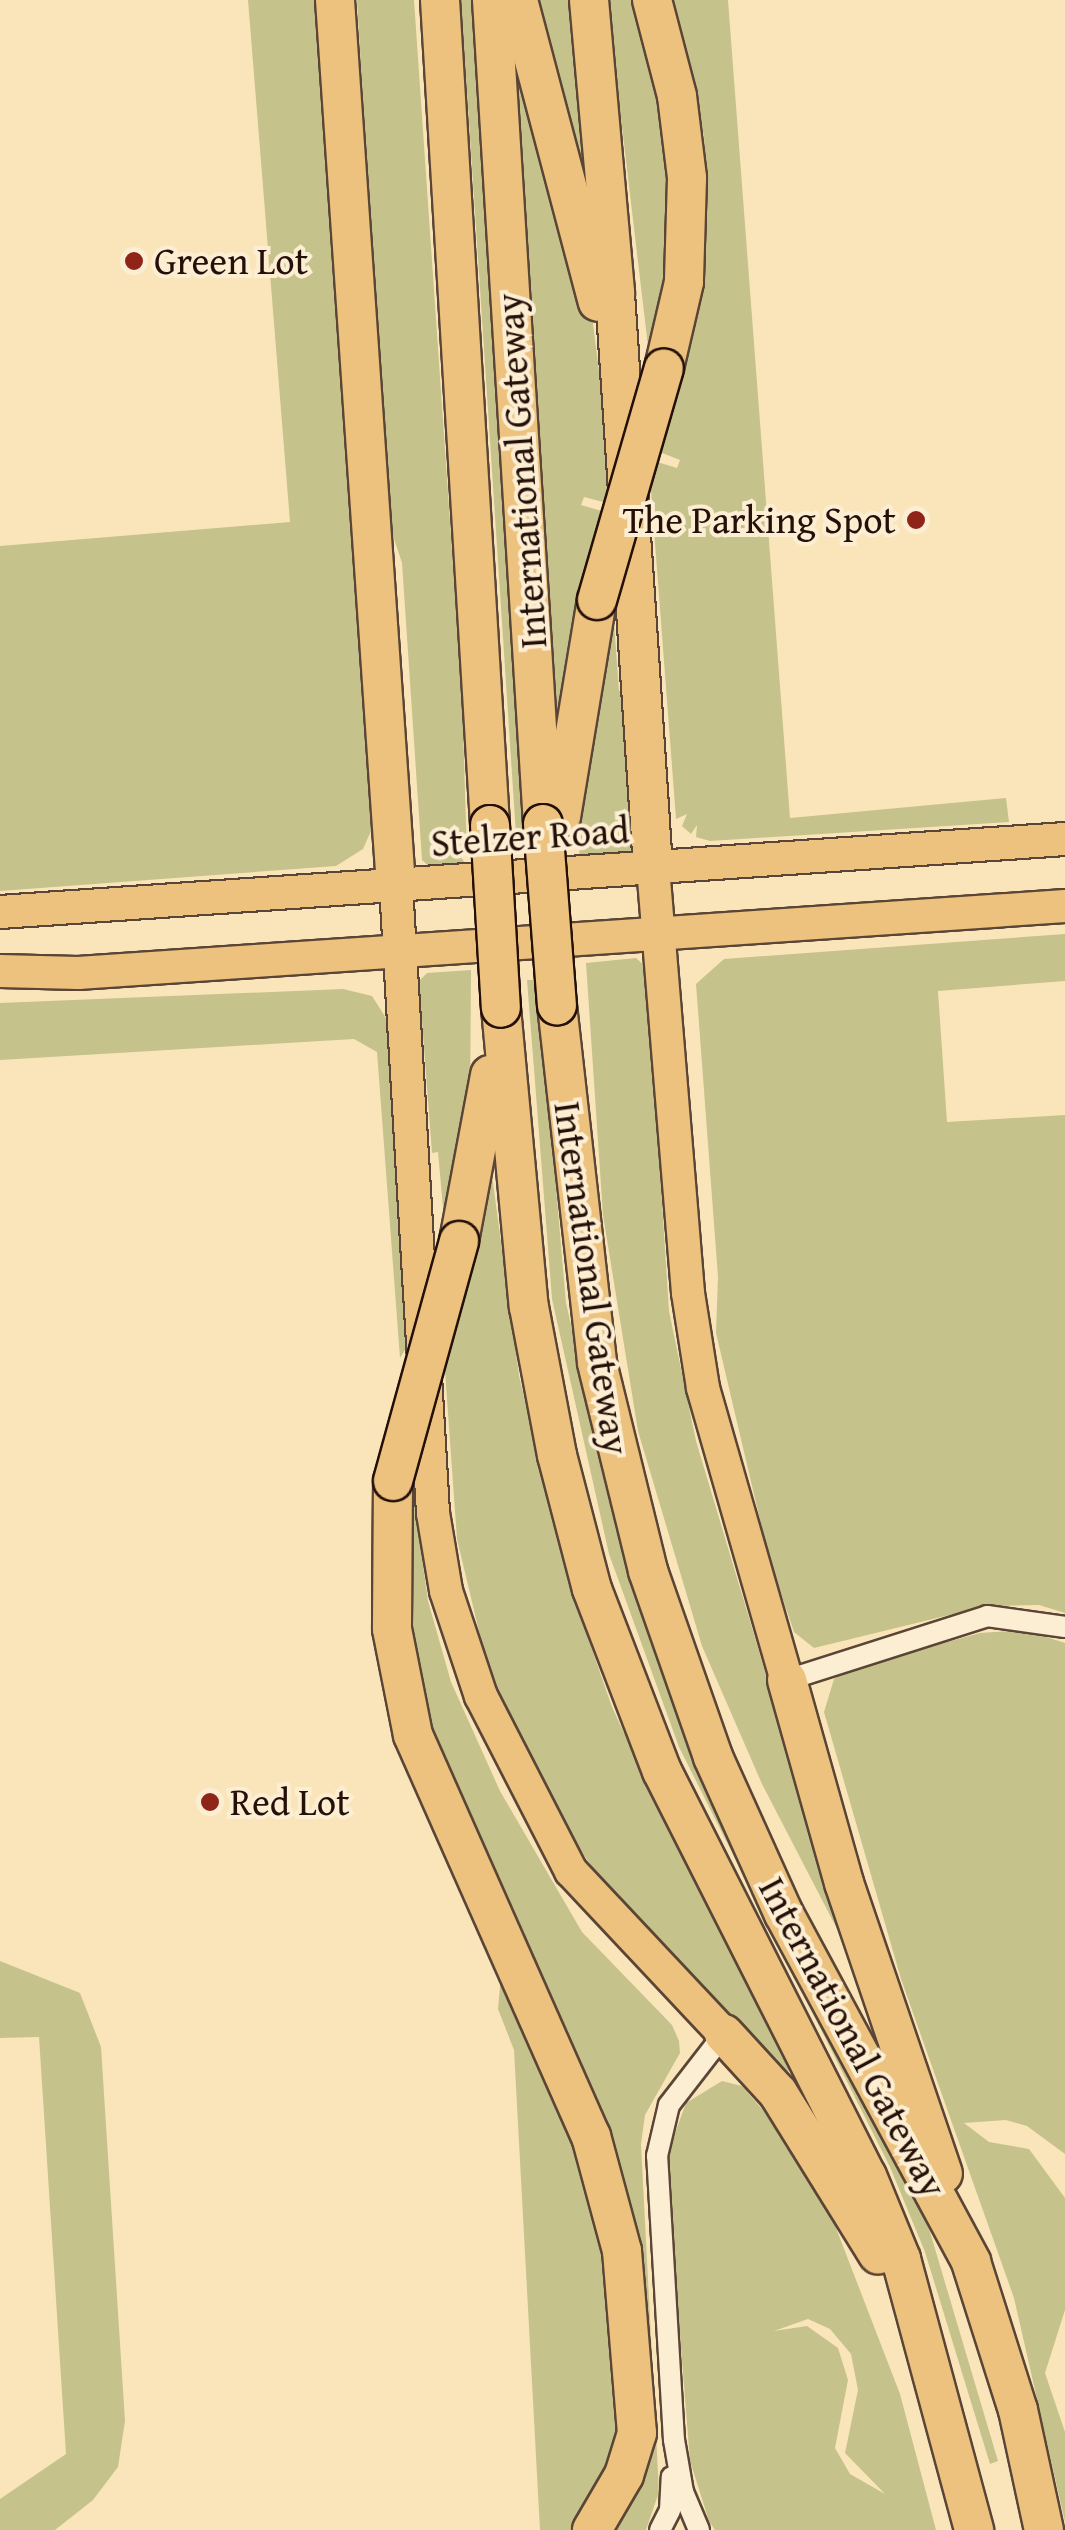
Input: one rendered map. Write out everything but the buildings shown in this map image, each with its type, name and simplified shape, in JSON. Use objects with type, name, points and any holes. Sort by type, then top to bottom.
[{"type":"highway","name":"International Gateway","points":[[440,0],[500,1008],[529,1306],[556,1455],[592,1589],[662,1771],[867,2176],[901,2259],[974,2530]]},
{"type":"highway","name":"International Gateway","points":[[492,0],[552,822],[550,910],[556,1005],[597,1363],[618,1465],[658,1603],[713,1757],[784,1914],[971,2262],[1018,2410],[1044,2530]]},
{"type":"highway","points":[[518,0],[618,388]]},
{"type":"highway","points":[[588,0],[653,867]]},
{"type":"highway","points":[[552,822],[597,600],[664,368],[684,282],[687,178],[677,96],[652,0]]},
{"type":"highway","points":[[337,6],[396,886]]},
{"type":"highway","points":[[500,1008],[479,1158],[393,1481],[392,1628],[412,1735],[591,2136],[622,2250],[636,2432],[624,2475],[592,2530]]},
{"type":"highway","points":[[787,1680],[844,1883],[971,2262]]},
{"type":"highway","points":[[724,2034],[778,2093],[837,2184],[928,2355]]},
{"type":"main road","name":"Stelzer Road","points":[[0,912],[1065,839]]},
{"type":"main road","points":[[653,867],[688,1293],[702,1388],[787,1680]]},
{"type":"main road","points":[[396,886],[433,1514],[446,1591],[488,1712],[571,1871],[724,2034]]},
{"type":"main road","points":[[0,971],[78,973],[1065,906]]},
{"type":"street","points":[[787,1680],[986,1616],[1014,1615],[1065,1627]]},
{"type":"street","points":[[660,2530],[672,2500],[674,2440],[659,2134],[668,2105],[724,2034]]},
{"type":"street","points":[[674,2440],[685,2499],[699,2530]]},
{"type":"shaded area","points":[[248,0],[321,0],[375,822],[363,849],[336,866],[0,891],[0,546],[290,522]]},
{"type":"shaded area","points":[[357,0],[414,0],[462,696],[467,854],[460,855],[467,867],[433,870],[422,860],[402,563],[388,520]]},
{"type":"shaded area","points":[[461,0],[482,0],[530,849],[517,850]]},
{"type":"shaded area","points":[[531,0],[582,0],[602,243]]},
{"type":"shaded area","points":[[607,0],[639,0],[659,63],[678,222],[650,363]]},
{"type":"shaded area","points":[[670,0],[728,0],[790,818],[1006,798],[1009,822],[710,841],[696,837],[697,825],[691,834],[682,826],[687,814],[676,819],[650,477],[654,461],[677,468],[680,460],[657,451],[702,286],[707,208],[704,136]]},
{"type":"shaded area","points":[[510,23],[591,308],[613,481],[607,503],[584,497],[581,505],[605,512],[562,719],[555,712]]},
{"type":"shaded area","points":[[613,608],[619,691],[626,692],[634,848],[624,855],[579,859],[585,760]]},
{"type":"shaded area","points":[[1065,934],[1065,981],[938,991],[947,1122],[1065,1115],[1065,1613],[1039,1605],[986,1606],[814,1648],[794,1632],[769,1558],[716,1333],[718,1277],[696,984],[724,959]]},
{"type":"shaded area","points":[[636,958],[647,968],[669,1311],[696,1441],[849,1952],[762,1784],[702,1646],[638,1431],[603,1215],[586,963]]},
{"type":"shaded area","points":[[471,970],[470,1115],[445,1230],[438,1152],[432,1153],[419,981],[427,973]]},
{"type":"shaded area","points":[[527,980],[538,980],[566,1303],[626,1564],[698,1758],[895,2146],[930,2232],[998,2461],[990,2464],[925,2252],[890,2167],[679,1747],[609,1554],[552,1299]]},
{"type":"shaded area","points":[[343,989],[372,996],[386,1018],[406,1348],[400,1358],[377,1052],[354,1039],[0,1060],[0,1003]]},
{"type":"shaded area","points":[[491,1168],[519,1376],[571,1589],[612,1707],[669,1831],[791,2064],[788,2072],[635,1920],[592,1867],[546,1798],[488,1669],[457,1539],[443,1343]]},
{"type":"shaded area","points":[[411,1479],[428,1601],[451,1682],[500,1791],[582,1932],[672,2025],[679,2041],[680,2053],[645,2115],[641,2144],[659,2492],[646,2530],[602,2530],[630,2491],[637,2257],[425,1713],[407,1635]]},
{"type":"shaded area","points":[[1025,1630],[1065,1643],[1065,2154],[1027,2126],[1006,2120],[964,2123],[989,2142],[1029,2149],[1065,2198],[1065,2310],[1045,2373],[1065,2432],[1065,2522],[1014,2298],[901,1979],[824,1712],[834,1679],[850,1669],[980,1633]]},
{"type":"shaded area","points":[[0,1961],[80,1993],[101,2047],[125,2421],[118,2467],[93,2500],[55,2530],[0,2530],[0,2499],[66,2454],[39,2037],[0,2038]]},
{"type":"shaded area","points":[[501,1975],[576,2129],[611,2259],[622,2445],[591,2507],[570,2530],[540,2530],[514,2050],[498,2009]]},
{"type":"shaded area","points":[[722,2081],[742,2086],[783,2133],[831,2215],[900,2394],[936,2530],[715,2530],[709,2521],[690,2461],[666,2158],[686,2103]],"holes":[[[808,2319],[830,2329],[851,2354],[858,2390],[845,2453],[885,2494],[850,2474],[835,2448],[848,2380],[838,2348],[807,2326],[774,2331]]]},
{"type":"place","name":"Green Lot","points":[[134,261]]},
{"type":"place","name":"The Parking Spot","points":[[916,520]]},
{"type":"place","name":"Red Lot","points":[[210,1802]]}]
